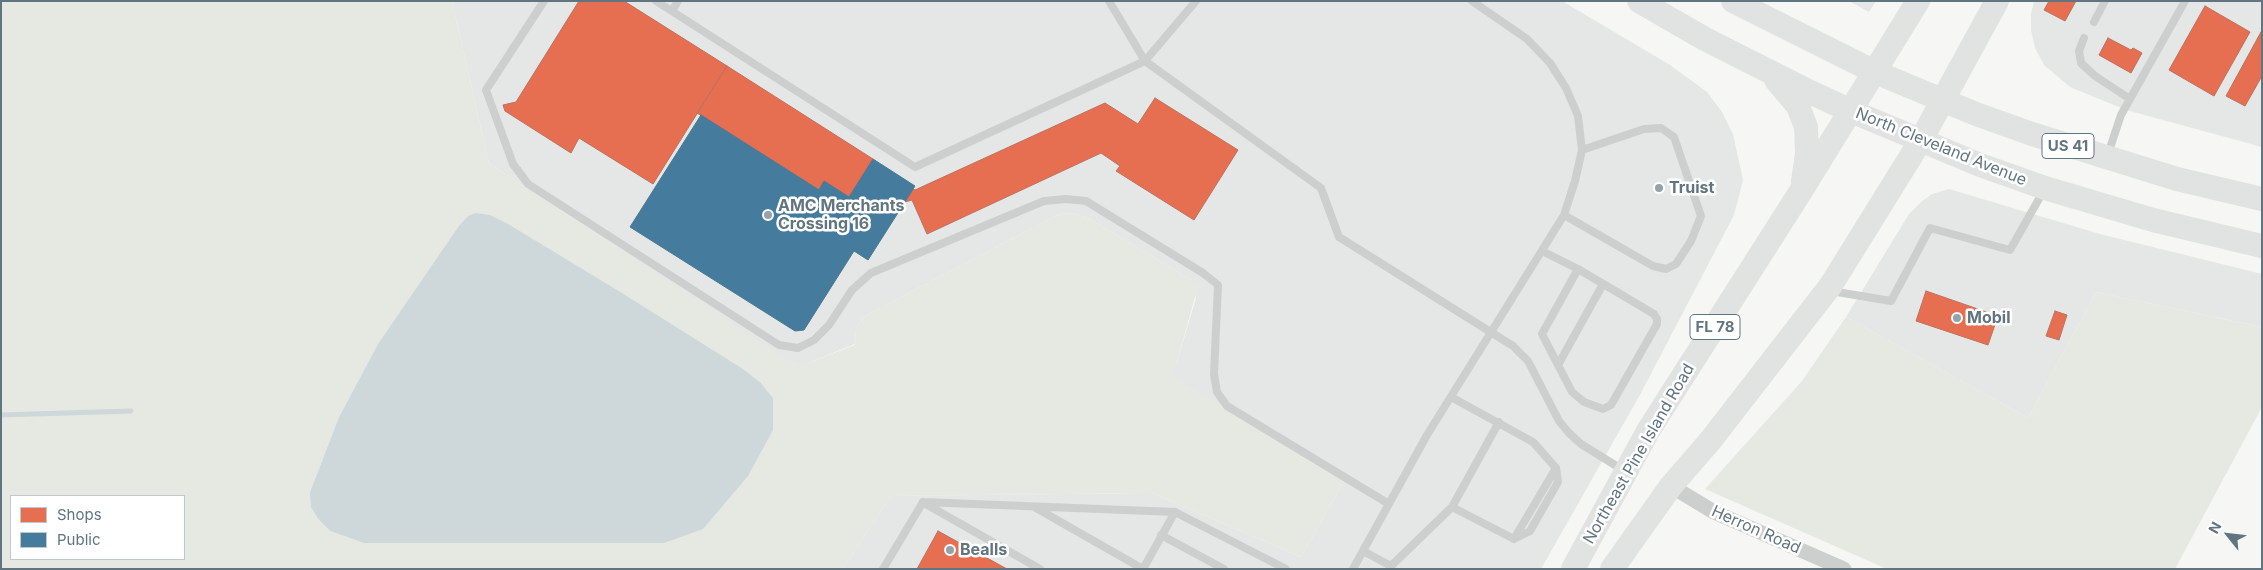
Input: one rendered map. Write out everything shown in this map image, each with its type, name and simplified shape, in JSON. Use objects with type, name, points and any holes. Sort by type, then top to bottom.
[{"type":"main road","name":"North Cleveland Avenue","points":[[1639,1],[1705,39],[1851,112],[1921,140],[2045,188],[2153,220],[2262,246]]},
{"type":"main road","name":"FL 78","points":[[1851,112],[1918,1]]},
{"type":"main road","points":[[1612,569],[1671,486],[1710,441],[1827,290],[1921,140],[1997,1]]},
{"type":"main road","name":"US 41","points":[[1734,2],[1875,72],[2032,134],[2177,179],[2262,198]]},
{"type":"main road","points":[[1768,71],[1798,106],[1806,127],[1807,154],[1801,190]]},
{"type":"main road","name":"Northeast Pine Island Road","points":[[1573,569],[1625,471],[1851,112]]},
{"type":"street","name":"Herron Road","points":[[1671,486],[1714,512],[1844,569]]},
{"type":"lane","points":[[544,1],[486,90],[514,164],[528,184],[779,345],[798,348],[814,340],[829,325],[852,290],[870,273],[1044,201],[1066,199],[1086,201],[1204,273],[1218,285],[1214,374],[1217,392],[1226,406],[1389,504]]},
{"type":"lane","points":[[656,1],[915,167],[1144,62],[1196,1]]},
{"type":"lane","points":[[672,11],[678,1]]},
{"type":"lane","points":[[1109,1],[1144,62],[1321,188],[1339,237],[1513,346],[1528,361],[1560,421],[1569,433],[1581,444],[1625,471]]},
{"type":"lane","points":[[1353,569],[1451,397],[1564,215],[1575,181],[1582,150],[1578,116],[1566,88],[1550,63],[1527,39],[1472,1]]},
{"type":"lane","points":[[2094,22],[2105,1]]},
{"type":"lane","points":[[2107,158],[2121,115],[2185,1]]},
{"type":"lane","points":[[2084,38],[2079,51],[2081,63],[2095,76],[2130,99]]},
{"type":"lane","points":[[1564,215],[1653,266],[1666,268],[1676,264],[1691,241],[1701,216],[1674,137],[1661,128],[1644,129],[1582,150]]},
{"type":"lane","points":[[1827,290],[1891,302],[1930,228],[2010,250],[2045,188]]},
{"type":"lane","points":[[1542,251],[1578,269],[1604,284],[1654,314],[1657,319],[1611,405],[1603,410],[1584,402],[1572,392],[1542,334],[1578,269]]},
{"type":"lane","points":[[1558,365],[1604,284]]},
{"type":"lane","points":[[1451,397],[1532,442],[1556,468],[1558,482],[1530,531],[1514,539],[1452,507]]},
{"type":"lane","points":[[1363,551],[1391,567],[1452,507],[1499,422]]},
{"type":"lane","points":[[923,502],[1175,512],[1286,569]]},
{"type":"lane","points":[[883,569],[923,502]]},
{"type":"lane","points":[[923,502],[1040,569]]},
{"type":"lane","points":[[1034,506],[1143,569],[1175,512]]},
{"type":"lane","points":[[1162,535],[1224,569]]},
{"type":"shaded area","points":[[1,1],[452,1],[489,163],[788,360],[796,363],[808,363],[855,345],[856,329],[863,317],[1059,214],[1073,213],[1090,219],[1198,286],[1171,377],[1347,476],[1301,557],[1152,493],[891,496],[843,569],[1,569]],"holes":[[[468,216],[743,369],[760,382],[773,398],[364,543],[330,531],[319,520],[310,492],[339,417],[378,344]]]},
{"type":"shaded area","points":[[452,1],[1562,1],[1670,65],[1707,92],[1722,112],[1733,134],[1743,180],[1734,215],[1641,393],[1541,569],[843,569],[891,496],[1152,493],[1301,557],[1347,476],[1170,377],[1177,362],[1196,298],[1191,280],[1090,219],[1073,213],[1059,214],[863,317],[856,329],[855,344],[808,363],[788,361],[489,163]]},
{"type":"shaded area","points":[[1849,1],[1876,1],[1869,12]]},
{"type":"shaded area","points":[[2034,1],[2262,1],[2262,147],[2126,110],[2070,87],[2044,65],[2035,48],[2031,30],[2031,14]]},
{"type":"shaded area","points":[[1949,189],[2100,234],[2262,274],[2262,327],[2096,292],[2028,418],[1846,317],[1909,214],[1932,194]]},
{"type":"shaded area","points":[[475,213],[490,215],[508,224],[617,290],[743,369],[760,382],[773,398],[773,430],[748,476],[703,529],[664,543],[364,543],[330,531],[319,520],[311,507],[310,492],[339,417],[378,344],[459,226],[468,216]]},
{"type":"shaded area","points":[[2096,292],[2262,327],[2262,407],[2175,569],[1887,569],[1705,489],[1802,381],[1846,317],[2028,418]]},
{"type":"building: Shops","points":[[579,1],[624,1],[727,66],[653,184],[579,138],[571,153],[505,111],[503,105],[516,102]]},
{"type":"building: Shops","points":[[2049,1],[2076,1],[2065,21],[2044,10]]},
{"type":"building: Shops","points":[[2205,6],[2250,32],[2214,96],[2169,70]]},
{"type":"building: Shops","points":[[2261,32],[2262,76],[2245,106],[2226,96]]},
{"type":"building: Shops","points":[[2108,38],[2131,50],[2133,48],[2142,53],[2131,73],[2099,55]]},
{"type":"building: Shops","points":[[727,66],[873,159],[849,197],[824,181],[819,190],[697,113]]},
{"type":"building: Shops","points":[[1155,98],[1238,150],[1194,220],[1116,171],[1120,166],[1101,153],[927,234],[912,200],[905,202],[913,189],[915,190],[1105,103],[1138,124]]},
{"type":"building: Shops","name":"Mobil","points":[[1926,291],[1998,316],[1988,345],[1916,321]]},
{"type":"building: Shops","points":[[2055,311],[2067,315],[2059,340],[2046,336]]},
{"type":"building: Shops","name":"Bealls","points":[[938,531],[1007,569],[917,569]]},
{"type":"building: Public","name":"AMC Merchants Crossing 16","points":[[701,115],[819,190],[824,181],[849,197],[873,159],[915,186],[868,260],[854,251],[804,330],[795,331],[630,227]]},
{"type":"waterway","points":[[1,415],[131,411]]},
{"type":"place","name":"Truist","points":[[1659,188]]},
{"type":"place","name":"AMC Merchants Crossing 16","points":[[768,215]]},
{"type":"place","name":"Mobil","points":[[1957,318]]},
{"type":"place","name":"Bealls","points":[[950,550]]}]
